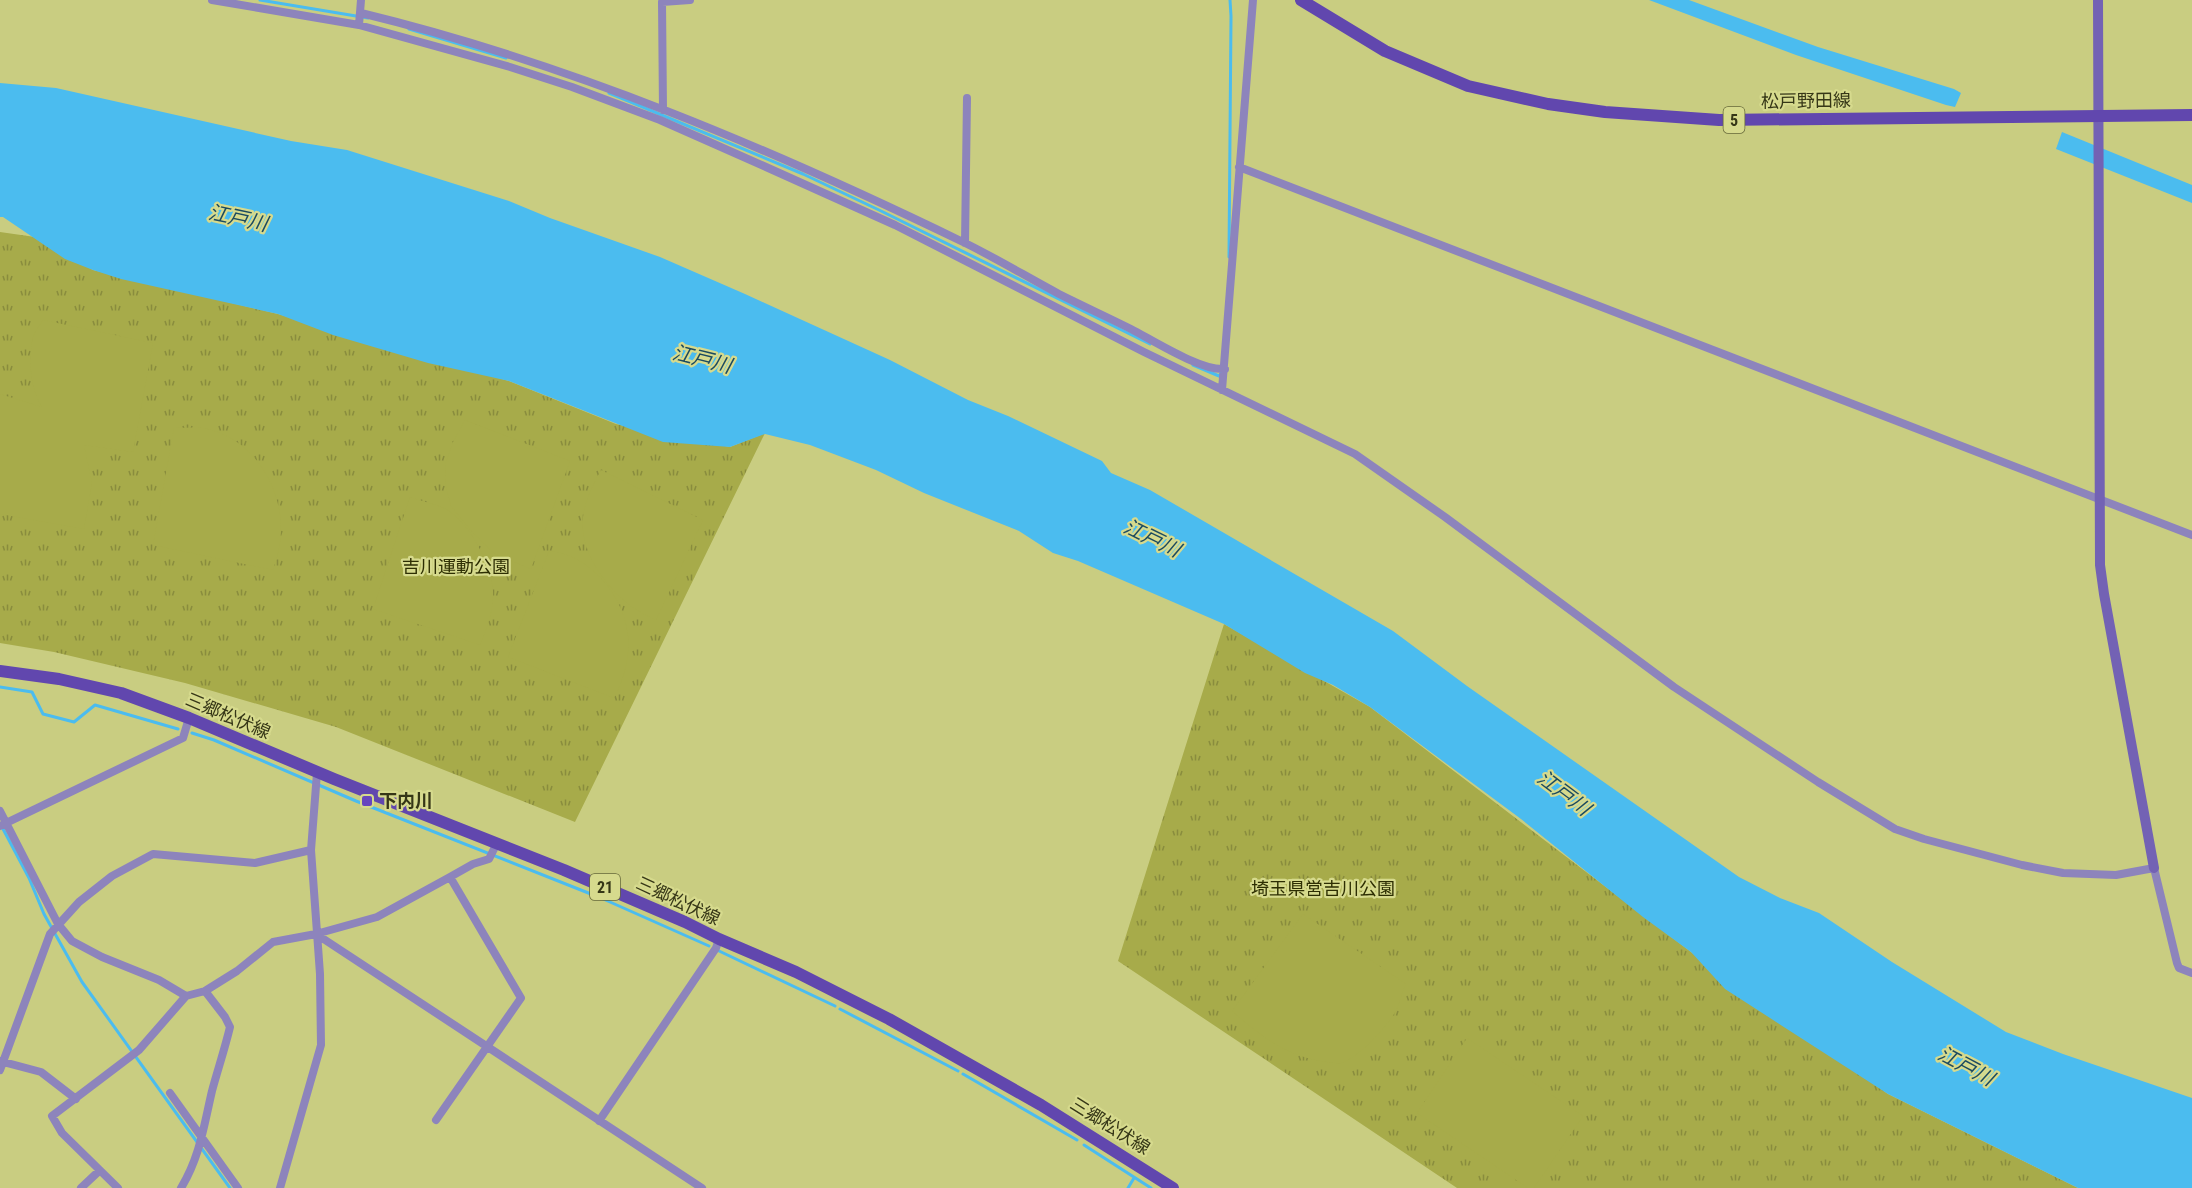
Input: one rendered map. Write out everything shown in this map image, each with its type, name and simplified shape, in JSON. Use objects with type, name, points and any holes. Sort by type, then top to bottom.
[{"type":"main road","name":"松戸野田線","points":[[1301,0],[1385,51],[1468,86],[1548,104],[1605,112],[1719,120],[2192,115]]},
{"type":"main road","name":"三郷松伏線","points":[[0,671],[121,693],[189,718],[316,781],[586,879],[685,922],[796,972],[889,1019],[1051,1110],[1173,1188]]},
{"type":"street","points":[[212,0],[358,25],[510,67],[572,87],[660,120],[895,225],[1222,390],[1355,454],[1445,517],[1674,687],[1895,829],[2022,865],[2063,873],[2116,875],[2154,868]]},
{"type":"street","points":[[358,25],[361,0]]},
{"type":"street","points":[[660,120],[663,108],[662,2],[690,0]]},
{"type":"street","points":[[1222,390],[1253,0]]},
{"type":"street","points":[[2098,0],[2100,564],[2154,868],[2177,963],[2179,968],[2192,973]]},
{"type":"street","points":[[361,13],[415,26],[594,82],[663,108],[755,146],[965,243],[1038,283],[1184,356],[1215,370],[1225,369]]},
{"type":"street","points":[[965,243],[967,98]]},
{"type":"street","points":[[1239,167],[2192,535]]},
{"type":"street","points":[[3,824],[183,738],[189,718]]},
{"type":"street","points":[[280,1188],[321,1045],[320,974],[311,850],[316,781]]},
{"type":"street","points":[[0,811],[3,824],[58,924],[72,941],[102,957],[159,980],[186,996]]},
{"type":"street","points":[[118,1188],[62,1133],[52,1116],[139,1050],[186,996],[205,991],[237,971],[273,942],[316,934],[377,917],[450,877],[489,859],[496,847]]},
{"type":"street","points":[[0,1070],[1,1061],[50,934],[80,902],[112,876],[153,854],[255,863],[311,850]]},
{"type":"street","points":[[436,1120],[521,998],[450,877]]},
{"type":"street","points":[[316,934],[702,1188]]},
{"type":"street","points":[[599,1121],[716,948],[719,939]]},
{"type":"street","points":[[181,1188],[191,1172],[202,1138],[230,1027],[205,991]]},
{"type":"street","points":[[1,1061],[41,1072],[76,1099]]},
{"type":"street","points":[[170,1093],[238,1188]]},
{"type":"street","points":[[81,1188],[99,1171]]},
{"type":"green space","name":"吉川運動公園","points":[[0,232],[35,237],[93,270],[278,314],[509,381],[616,424],[730,447],[765,433],[575,822],[336,727],[185,683],[54,652],[0,643]]},
{"type":"green space","points":[[43,320],[153,343],[133,452],[84,445],[92,483],[84,529],[0,514],[0,394],[42,407],[35,391],[30,363],[33,337]]},
{"type":"green space","points":[[465,420],[570,461],[531,569],[495,554],[473,533],[451,506],[446,487],[445,465],[453,442]]},
{"type":"green space","points":[[174,428],[211,430],[244,447],[257,460],[275,493],[279,511],[281,530],[273,570],[153,545]]},
{"type":"green space","points":[[601,470],[703,520],[656,620],[635,609],[613,590],[596,568],[585,543],[584,511],[587,499]]},
{"type":"green space","points":[[410,497],[442,507],[455,515],[471,534],[484,557],[492,581],[493,598],[490,619],[480,645],[373,609]]},
{"type":"green space","points":[[549,551],[578,560],[591,569],[603,580],[620,607],[628,636],[628,652],[621,683],[614,698],[508,657]]},
{"type":"green space","name":"埼玉県営吉川公園","points":[[1224,624],[1370,707],[1691,952],[1888,1094],[2078,1188],[1457,1188],[1118,961]]},
{"type":"green space","points":[[1303,914],[1406,984],[1396,1010],[1384,1028],[1363,1049],[1341,1063],[1313,1060],[1288,1051],[1264,1037],[1232,1011]]},
{"type":"green space","points":[[1467,1038],[1583,1116],[1534,1188],[1528,1188],[1417,1113]]},
{"type":"water","points":[[1649,0],[1689,0],[1818,47],[1961,93],[1955,107],[1946,105],[1796,55]]},
{"type":"water","name":"江戸川","points":[[0,83],[56,88],[291,141],[347,150],[509,201],[660,257],[745,294],[1102,461],[1111,473],[1150,490],[1393,631],[1467,686],[1739,877],[1780,898],[1819,913],[1892,962],[2006,1032],[2192,1098],[2192,1188],[2078,1188],[1888,1094],[1725,989],[1691,952],[1643,917],[1521,819],[1370,707],[1333,685],[1305,673],[1224,624],[1078,561],[1053,553],[1019,531],[924,493],[876,470],[810,445],[765,434],[730,447],[663,442],[509,381],[428,363],[333,335],[278,314],[121,279],[65,259],[0,217]]},
{"type":"water","points":[[2062,132],[2192,185],[2192,203],[2056,149]]},
{"type":"waterway","points":[[260,0],[368,18]]},
{"type":"waterway","points":[[1229,257],[1230,0]]},
{"type":"waterway","points":[[409,29],[506,58]]},
{"type":"waterway","points":[[609,93],[803,174],[1150,344]]},
{"type":"waterway","points":[[1193,365],[1219,376],[1222,372]]},
{"type":"waterway","points":[[0,687],[32,692],[43,714],[74,722],[95,705],[178,729]]},
{"type":"waterway","points":[[192,733],[601,898],[709,946]]},
{"type":"waterway","points":[[2,827],[29,878],[44,914],[82,982],[230,1188]]},
{"type":"waterway","points":[[717,950],[835,1006]]},
{"type":"waterway","points":[[840,1009],[958,1071]]},
{"type":"waterway","points":[[963,1074],[1077,1140]]},
{"type":"waterway","points":[[1084,1145],[1151,1188]]},
{"type":"waterway","points":[[1128,1188],[1134,1178]]},
{"type":"place","name":"下内川","points":[[367,801]]}]
